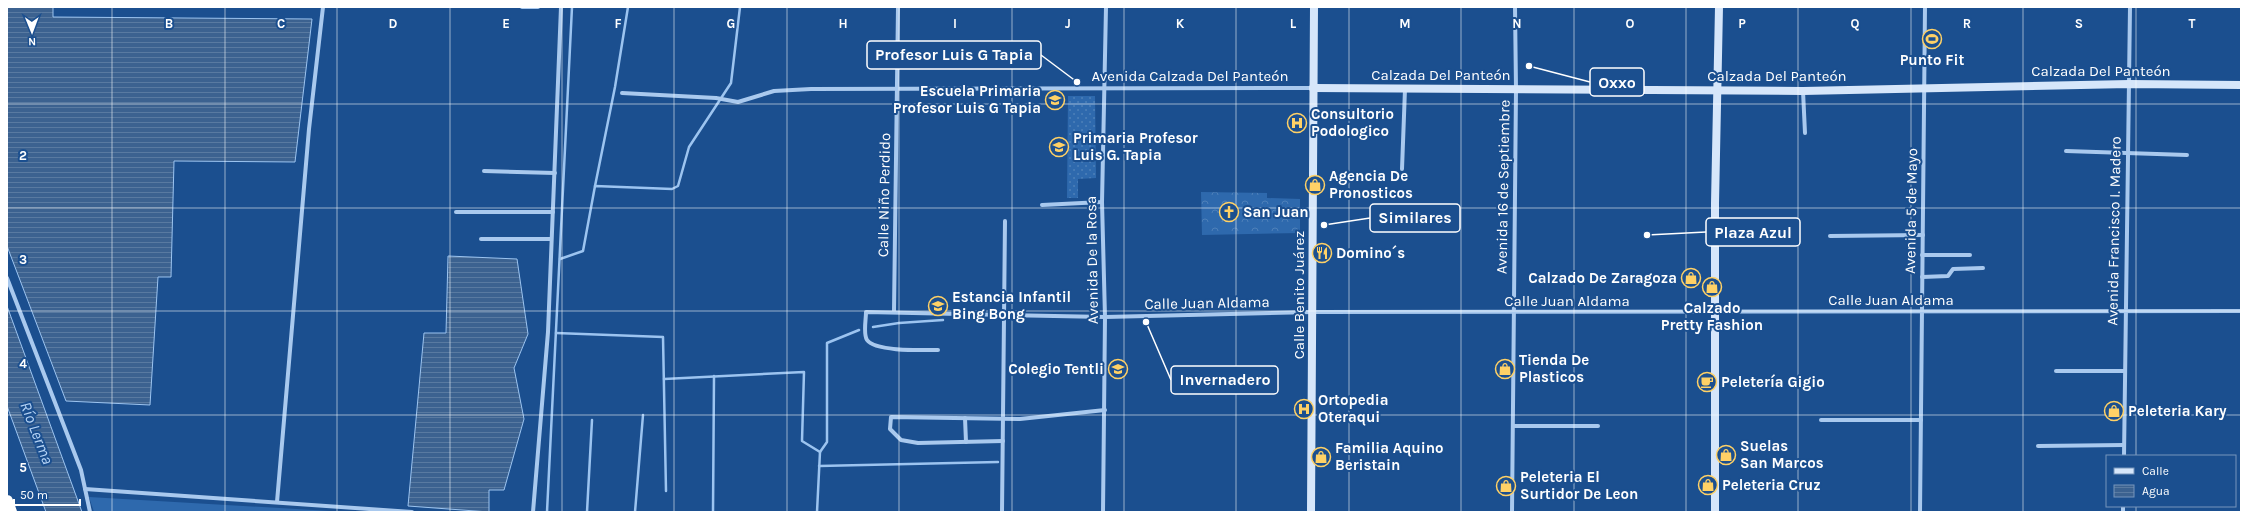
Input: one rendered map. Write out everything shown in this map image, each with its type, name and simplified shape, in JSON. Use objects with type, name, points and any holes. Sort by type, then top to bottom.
[{"type":"highway","points":[[7,501],[11,512]]},
{"type":"main road","name":"Calle Benito Juárez","points":[[1311,512],[1314,7]]},
{"type":"main road","points":[[1715,512],[1719,7]]},
{"type":"main road","name":"Calzada Del Panteón","points":[[1313,88],[1803,91],[2129,84],[2241,85]]},
{"type":"street","points":[[277,502],[309,129],[323,7]]},
{"type":"street","points":[[522,7],[538,7]]},
{"type":"street","points":[[533,512],[548,332],[561,7]]},
{"type":"street","name":"Calle Niño Perdido","points":[[894,312],[898,7]]},
{"type":"street","name":"Avenida De la Rosa","points":[[1103,512],[1105,317],[1102,202],[1106,7]]},
{"type":"street","name":"Avenida 16 de Septiembre","points":[[1512,512],[1516,89],[1515,7]]},
{"type":"street","name":"Avenida 5 de Mayo","points":[[1920,512],[1925,7]]},
{"type":"street","name":"Avenida Francisco I. Madero","points":[[2124,455],[2130,7]]},
{"type":"street","name":"Avenida Calzada Del Panteón","points":[[622,93],[716,98],[730,101],[743,101],[756,94],[796,90],[1313,88]]},
{"type":"street","points":[[1402,169],[1405,89]]},
{"type":"street","points":[[1803,91],[1805,133]]},
{"type":"street","points":[[2066,151],[2187,155]]},
{"type":"street","points":[[484,171],[555,173]]},
{"type":"street","points":[[1042,205],[1102,202]]},
{"type":"street","points":[[456,212],[553,212]]},
{"type":"street","points":[[1002,512],[1005,220]]},
{"type":"street","points":[[1830,236],[1923,235]]},
{"type":"street","points":[[480,239],[551,239]]},
{"type":"street","points":[[1922,255],[1970,255]]},
{"type":"street","points":[[1922,277],[1948,276],[1953,269],[1983,268]]},
{"type":"street","points":[[7,278],[81,470],[90,512]]},
{"type":"street","name":"Calle Juan Aldama","points":[[938,350],[883,347],[871,344],[867,340],[866,312],[1105,317],[1313,312],[1716,313],[2241,311]]},
{"type":"street","points":[[2056,371],[2124,371]]},
{"type":"street","points":[[1003,441],[918,443],[902,440],[890,429],[891,417],[1004,419],[1044,418],[1105,410]]},
{"type":"street","points":[[965,418],[966,442]]},
{"type":"street","points":[[1821,420],[1921,420]]},
{"type":"street","points":[[1513,426],[1598,426]]},
{"type":"street","points":[[2038,446],[2124,445]]},
{"type":"street","points":[[85,489],[412,512]]},
{"type":"green space","points":[[1068,96],[1095,96],[1096,178],[1078,179],[1078,198],[1067,198]]},
{"type":"green space","points":[[1201,192],[1267,193],[1267,198],[1300,199],[1300,233],[1202,235]]},
{"type":"green space","points":[[89,497],[348,512],[94,512]]},
{"type":"water","points":[[7,7],[53,7],[53,17],[312,19],[295,162],[174,161],[171,277],[158,277],[150,405],[66,401],[7,246]]},
{"type":"water","points":[[448,256],[517,259],[528,334],[514,368],[524,419],[504,490],[489,490],[489,512],[408,506],[424,333],[446,333]]},
{"type":"water","name":"Río Lerma","points":[[7,306],[82,512],[46,512],[7,406]]},
{"type":"waterway","points":[[547,512],[572,7]]},
{"type":"waterway","points":[[595,186],[615,87],[628,7]]},
{"type":"waterway","points":[[560,259],[583,251],[595,186],[672,189],[678,186],[689,147],[731,83],[740,7]]},
{"type":"waterway","points":[[873,327],[899,323],[943,320]]},
{"type":"waterway","points":[[817,512],[820,452],[827,442],[827,343],[859,330]]},
{"type":"waterway","points":[[556,333],[663,337],[666,491]]},
{"type":"waterway","points":[[664,379],[804,372],[802,441],[820,452]]},
{"type":"waterway","points":[[713,512],[714,376]]},
{"type":"waterway","points":[[635,512],[643,415]]},
{"type":"waterway","points":[[587,512],[592,420]]},
{"type":"waterway","points":[[819,466],[998,462]]},
{"type":"place","name":"Punto Fit","points":[[1932,39]]},
{"type":"place","name":"Oxxo","points":[[1529,66]]},
{"type":"place","name":"Profesor Luis G Tapia","points":[[1077,82]]},
{"type":"place","name":"Escuela Primaria Profesor Luis G Tapia","points":[[1055,100]]},
{"type":"place","name":"Consultorio Podologico","points":[[1297,123]]},
{"type":"place","name":"Primaria Profesor Luis G. Tapia","points":[[1059,147]]},
{"type":"place","name":"Agencia De Pronosticos","points":[[1315,185]]},
{"type":"place","name":"San Juan","points":[[1229,212]]},
{"type":"place","name":"Similares","points":[[1324,225]]},
{"type":"place","name":"Plaza Azul","points":[[1647,235]]},
{"type":"place","name":"Domino´s","points":[[1322,253]]},
{"type":"place","name":"Calzado De Zaragoza","points":[[1691,278]]},
{"type":"place","name":"Calzado Pretty Fashion","points":[[1712,287]]},
{"type":"place","name":"Estancia Infantil Bing Bong","points":[[938,306]]},
{"type":"place","name":"Invernadero","points":[[1146,322]]},
{"type":"place","name":"Colegio Tentli","points":[[1118,369]]},
{"type":"place","name":"Tienda De Plasticos","points":[[1505,369]]},
{"type":"place","name":"Peletería Gigio","points":[[1707,382]]},
{"type":"place","name":"Ortopedia Oteraqui","points":[[1304,409]]},
{"type":"place","name":"Peleteria Kary","points":[[2114,411]]},
{"type":"place","name":"Suelas San Marcos","points":[[1726,455]]},
{"type":"place","name":"Familia Aquino Beristain","points":[[1321,457]]},
{"type":"place","name":"Peleteria Cruz","points":[[1708,485]]},
{"type":"place","name":"Peleteria El Surtidor De Leon","points":[[1506,486]]}]
